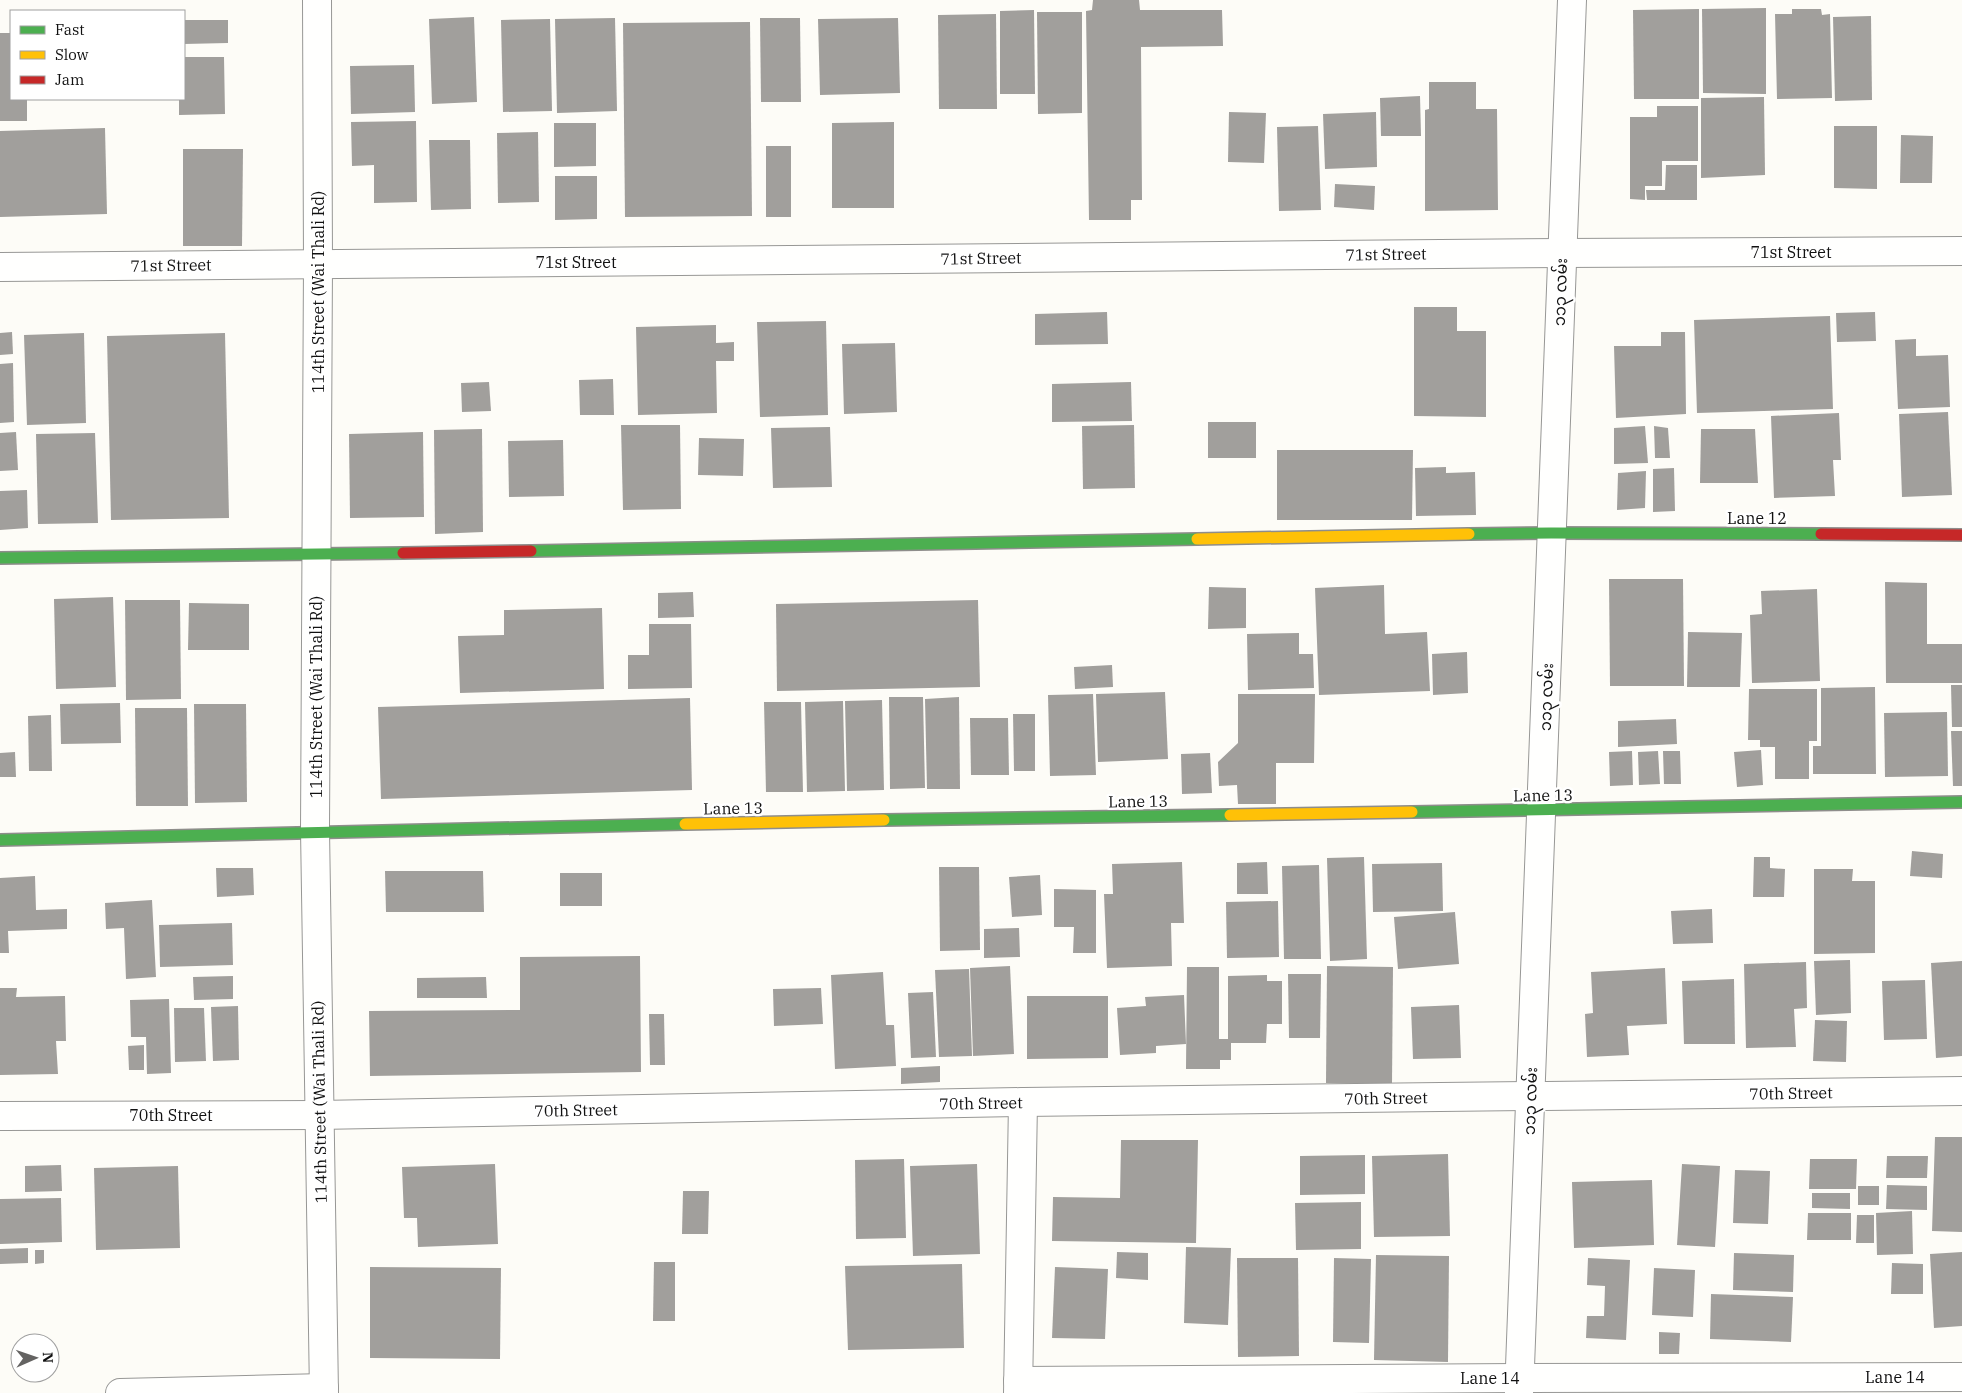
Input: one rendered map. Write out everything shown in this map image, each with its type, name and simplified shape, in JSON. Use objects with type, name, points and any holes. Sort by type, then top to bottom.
[{"type":"street","name":"114th Street (Wai Thali Rd)","points":[[317,0],[318,264],[315,830],[318,1115],[324,1390]]},
{"type":"street","name":"၁၁၃ လမ်း","points":[[1519,1385],[1572,0]]},
{"type":"street","name":"71st Street","points":[[0,268],[1962,251]]},
{"type":"street","name":"Lane 12","points":[[0,558],[1551,533],[1962,535]]},
{"type":"street","name":"Lane 13","points":[[0,840],[315,830],[1542,812],[1962,802]]},
{"type":"street","name":"70th Street","points":[[0,1116],[318,1115],[1023,1102],[1962,1091]]},
{"type":"street","points":[[1018,1387],[1023,1102]]},
{"type":"street","name":"Lane 14","points":[[1018,1387],[1519,1385],[1962,1377]]},
{"type":"street","points":[[120,1393],[324,1390]]},
{"type":"building","points":[[1093,0],[1139,0],[1140,10],[1222,10],[1223,46],[1141,47],[1142,200],[1131,200],[1131,220],[1089,220],[1086,11],[1092,10]]},
{"type":"building","points":[[1766,8],[1766,94],[1703,93],[1702,9]]},
{"type":"building","points":[[1699,9],[1699,99],[1634,99],[1633,10]]},
{"type":"building","points":[[1792,9],[1821,9],[1822,15],[1830,14],[1832,98],[1777,99],[1775,14],[1792,14]]},
{"type":"building","points":[[1034,10],[1035,94],[1000,94],[1000,11]]},
{"type":"building","points":[[1037,12],[1082,12],[1082,113],[1038,114]]},
{"type":"building","points":[[996,14],[997,109],[939,109],[938,15]]},
{"type":"building","points":[[1871,16],[1872,100],[1835,101],[1833,17]]},
{"type":"building","points":[[474,17],[477,102],[432,104],[429,19]]},
{"type":"building","points":[[615,18],[617,111],[557,113],[555,19]]},
{"type":"building","points":[[760,18],[800,18],[801,102],[761,102]]},
{"type":"building","points":[[898,18],[900,93],[820,95],[818,19]]},
{"type":"building","points":[[550,19],[552,111],[503,112],[501,20]]},
{"type":"building","points":[[185,20],[228,20],[228,43],[185,44]]},
{"type":"building","points":[[750,22],[752,216],[625,217],[623,23]]},
{"type":"building","points":[[0,33],[10,33],[10,100],[27,100],[27,121],[0,121]]},
{"type":"building","points":[[185,57],[224,57],[225,114],[179,115],[179,100],[185,100]]},
{"type":"building","points":[[414,65],[415,112],[351,114],[350,66]]},
{"type":"building","points":[[1429,82],[1476,82],[1476,109],[1497,109],[1498,210],[1425,211],[1425,110],[1429,109]]},
{"type":"building","points":[[1420,96],[1421,136],[1381,136],[1380,98]]},
{"type":"building","points":[[1764,97],[1765,175],[1701,178],[1701,98]]},
{"type":"building","points":[[1657,106],[1698,106],[1698,161],[1662,161],[1662,186],[1645,186],[1645,200],[1630,199],[1630,117],[1657,117]]},
{"type":"building","points":[[1229,112],[1266,113],[1264,163],[1228,162]]},
{"type":"building","points":[[1376,112],[1377,167],[1325,169],[1323,114]]},
{"type":"building","points":[[416,121],[417,202],[374,203],[374,165],[352,166],[351,122]]},
{"type":"building","points":[[894,122],[894,208],[832,208],[832,123]]},
{"type":"building","points":[[554,123],[596,123],[596,166],[554,167]]},
{"type":"building","points":[[1318,126],[1321,210],[1279,211],[1277,127]]},
{"type":"building","points":[[1834,126],[1877,126],[1877,189],[1834,188]]},
{"type":"building","points":[[105,128],[107,214],[0,217],[0,131]]},
{"type":"building","points":[[538,132],[539,202],[498,203],[497,133]]},
{"type":"building","points":[[1901,135],[1933,136],[1932,183],[1900,183]]},
{"type":"building","points":[[429,140],[470,140],[471,209],[431,210]]},
{"type":"building","points":[[766,146],[791,146],[791,217],[766,217]]},
{"type":"building","points":[[183,149],[243,149],[242,246],[183,246]]},
{"type":"building","points":[[1666,165],[1697,165],[1697,200],[1647,200],[1646,190],[1665,190]]},
{"type":"building","points":[[555,176],[597,176],[597,219],[555,220]]},
{"type":"building","points":[[1335,184],[1375,186],[1374,210],[1334,207]]},
{"type":"building","points":[[1414,307],[1457,307],[1457,331],[1486,331],[1486,417],[1414,416]]},
{"type":"building","points":[[1107,312],[1108,344],[1035,345],[1035,314]]},
{"type":"building","points":[[1875,312],[1876,341],[1837,342],[1836,313]]},
{"type":"building","points":[[1830,316],[1833,409],[1697,413],[1694,320]]},
{"type":"building","points":[[826,321],[828,415],[760,417],[757,322]]},
{"type":"building","points":[[716,325],[716,343],[734,342],[734,361],[716,361],[717,413],[638,415],[636,327]]},
{"type":"building","points":[[12,332],[13,354],[0,355],[0,333]]},
{"type":"building","points":[[1661,332],[1685,332],[1686,414],[1616,418],[1614,346],[1661,346]]},
{"type":"building","points":[[84,333],[86,423],[27,425],[24,335]]},
{"type":"building","points":[[225,333],[229,518],[111,520],[107,336]]},
{"type":"building","points":[[1916,339],[1916,356],[1948,355],[1950,407],[1898,409],[1895,340]]},
{"type":"building","points":[[895,343],[897,412],[844,414],[842,344]]},
{"type":"building","points":[[13,363],[14,422],[0,423],[0,364]]},
{"type":"building","points":[[613,379],[614,415],[580,415],[579,380]]},
{"type":"building","points":[[489,382],[491,411],[462,412],[461,383]]},
{"type":"building","points":[[1131,382],[1132,421],[1052,422],[1052,384]]},
{"type":"building","points":[[1948,412],[1952,495],[1902,497],[1899,414]]},
{"type":"building","points":[[1839,413],[1841,460],[1833,460],[1835,496],[1774,498],[1771,416]]},
{"type":"building","points":[[1208,422],[1256,422],[1256,458],[1208,458]]},
{"type":"building","points":[[621,425],[680,425],[681,509],[623,510]]},
{"type":"building","points":[[1134,425],[1135,488],[1083,489],[1082,426]]},
{"type":"building","points":[[1645,426],[1648,463],[1614,464],[1614,428]]},
{"type":"building","points":[[1654,426],[1668,428],[1670,458],[1655,458]]},
{"type":"building","points":[[830,427],[832,487],[773,488],[771,428]]},
{"type":"building","points":[[482,429],[483,532],[435,534],[434,430]]},
{"type":"building","points":[[1701,429],[1755,429],[1758,483],[1700,483]]},
{"type":"building","points":[[16,432],[18,470],[0,471],[0,433]]},
{"type":"building","points":[[423,432],[424,517],[350,518],[349,434]]},
{"type":"building","points":[[95,433],[98,523],[38,524],[36,434]]},
{"type":"building","points":[[699,438],[744,439],[743,476],[698,475]]},
{"type":"building","points":[[563,440],[564,496],[509,497],[508,441]]},
{"type":"building","points":[[1277,450],[1413,450],[1412,520],[1277,520]]},
{"type":"building","points":[[1446,467],[1446,473],[1475,472],[1476,515],[1416,516],[1415,468]]},
{"type":"building","points":[[1674,468],[1675,511],[1653,512],[1653,469]]},
{"type":"building","points":[[1646,471],[1645,508],[1617,510],[1618,473]]},
{"type":"building","points":[[27,490],[28,528],[0,530],[0,491]]},
{"type":"building","points":[[1609,579],[1683,579],[1684,686],[1610,686]]},
{"type":"building","points":[[1885,582],[1927,583],[1927,644],[1962,644],[1962,683],[1886,683]]},
{"type":"building","points":[[1384,585],[1385,634],[1427,632],[1430,691],[1319,695],[1315,588]]},
{"type":"building","points":[[1209,587],[1246,588],[1246,628],[1208,629]]},
{"type":"building","points":[[1817,589],[1820,681],[1752,683],[1750,615],[1762,614],[1761,591]]},
{"type":"building","points":[[693,592],[694,617],[658,618],[658,593]]},
{"type":"building","points":[[113,597],[116,687],[56,689],[54,599]]},
{"type":"building","points":[[125,600],[180,600],[181,699],[126,700]]},
{"type":"building","points":[[978,600],[980,687],[777,691],[776,604]]},
{"type":"building","points":[[189,603],[249,604],[249,650],[188,650]]},
{"type":"building","points":[[602,608],[604,689],[460,693],[458,636],[504,635],[504,610]]},
{"type":"building","points":[[649,624],[691,624],[692,688],[628,689],[628,655],[649,655]]},
{"type":"building","points":[[1688,632],[1742,633],[1740,687],[1687,687]]},
{"type":"building","points":[[1299,633],[1299,654],[1313,654],[1314,688],[1248,690],[1247,634]]},
{"type":"building","points":[[1467,652],[1468,693],[1433,695],[1432,654]]},
{"type":"building","points":[[1112,665],[1113,687],[1075,689],[1074,667]]},
{"type":"building","points":[[1951,685],[1962,685],[1962,727],[1952,727]]},
{"type":"building","points":[[1875,687],[1876,774],[1813,774],[1813,746],[1821,746],[1821,688]]},
{"type":"building","points":[[1749,689],[1817,689],[1817,741],[1809,741],[1809,779],[1775,779],[1775,747],[1760,747],[1760,740],[1748,740]]},
{"type":"building","points":[[1165,692],[1168,759],[1098,762],[1096,694]]},
{"type":"building","points":[[1093,694],[1096,775],[1050,776],[1048,695]]},
{"type":"building","points":[[1238,694],[1315,694],[1314,763],[1276,763],[1276,804],[1238,804],[1237,785],[1219,786],[1218,762],[1238,743]]},
{"type":"building","points":[[889,697],[923,697],[925,788],[890,789]]},
{"type":"building","points":[[959,697],[960,789],[927,789],[925,699]]},
{"type":"building","points":[[690,698],[692,790],[381,799],[378,707]]},
{"type":"building","points":[[882,700],[884,790],[847,791],[845,701]]},
{"type":"building","points":[[843,701],[845,791],[807,792],[805,702]]},
{"type":"building","points":[[764,702],[801,702],[803,792],[766,792]]},
{"type":"building","points":[[120,703],[121,743],[61,744],[60,704]]},
{"type":"building","points":[[194,704],[246,704],[247,802],[195,803]]},
{"type":"building","points":[[135,708],[187,708],[188,806],[136,806]]},
{"type":"building","points":[[1947,712],[1948,776],[1885,777],[1884,713]]},
{"type":"building","points":[[1013,714],[1035,714],[1035,771],[1014,771]]},
{"type":"building","points":[[51,715],[52,771],[29,771],[28,716]]},
{"type":"building","points":[[970,718],[1008,718],[1009,775],[971,775]]},
{"type":"building","points":[[1676,719],[1677,744],[1618,747],[1618,721]]},
{"type":"building","points":[[1951,731],[1962,731],[1962,786],[1953,786]]},
{"type":"building","points":[[1761,750],[1763,785],[1737,787],[1734,752]]},
{"type":"building","points":[[1632,751],[1633,785],[1610,786],[1609,752]]},
{"type":"building","points":[[1658,751],[1660,784],[1639,785],[1638,752]]},
{"type":"building","points":[[1663,751],[1680,751],[1681,784],[1664,784]]},
{"type":"building","points":[[15,752],[16,777],[0,777],[0,753]]},
{"type":"building","points":[[1210,753],[1212,793],[1182,794],[1181,754]]},
{"type":"building","points":[[1912,851],[1943,854],[1942,878],[1910,876]]},
{"type":"building","points":[[1364,857],[1367,959],[1330,961],[1327,858]]},
{"type":"building","points":[[1754,857],[1770,857],[1770,868],[1785,869],[1784,897],[1753,897]]},
{"type":"building","points":[[1182,862],[1184,923],[1171,923],[1172,966],[1107,968],[1104,894],[1113,894],[1112,864]]},
{"type":"building","points":[[1267,862],[1268,894],[1237,894],[1237,863]]},
{"type":"building","points":[[1442,863],[1443,911],[1373,912],[1372,864]]},
{"type":"building","points":[[1319,865],[1321,959],[1284,959],[1282,866]]},
{"type":"building","points":[[939,867],[979,867],[980,950],[940,951]]},
{"type":"building","points":[[216,868],[253,868],[254,895],[217,897]]},
{"type":"building","points":[[1814,869],[1853,869],[1852,881],[1875,881],[1875,953],[1814,954]]},
{"type":"building","points":[[385,871],[483,871],[484,912],[386,912]]},
{"type":"building","points":[[560,873],[602,873],[602,906],[560,906]]},
{"type":"building","points":[[1040,875],[1042,915],[1012,917],[1009,877]]},
{"type":"building","points":[[35,876],[36,910],[67,909],[67,929],[8,931],[9,953],[0,953],[0,878]]},
{"type":"building","points":[[1054,889],[1096,890],[1096,953],[1073,953],[1074,927],[1054,927]]},
{"type":"building","points":[[152,900],[156,977],[126,979],[124,928],[106,929],[105,903]]},
{"type":"building","points":[[1278,901],[1279,957],[1227,958],[1226,902]]},
{"type":"building","points":[[1712,909],[1713,943],[1673,944],[1671,911]]},
{"type":"building","points":[[1455,912],[1459,964],[1398,969],[1394,917]]},
{"type":"building","points":[[232,923],[233,965],[160,967],[159,925]]},
{"type":"building","points":[[1019,928],[1020,957],[984,958],[984,929]]},
{"type":"building","points":[[640,956],[641,1072],[370,1076],[369,1011],[520,1010],[520,957]]},
{"type":"building","points":[[1850,960],[1851,1013],[1816,1015],[1814,961]]},
{"type":"building","points":[[1962,961],[1962,1056],[1936,1058],[1931,963]]},
{"type":"building","points":[[1806,962],[1807,1008],[1794,1009],[1796,1047],[1746,1048],[1744,964]]},
{"type":"building","points":[[1010,966],[1014,1054],[973,1056],[970,968]]},
{"type":"building","points":[[1327,966],[1393,967],[1392,1084],[1326,1083]]},
{"type":"building","points":[[1187,967],[1219,967],[1219,1039],[1228,1039],[1228,976],[1267,975],[1267,981],[1282,981],[1282,1024],[1267,1024],[1266,1043],[1231,1043],[1231,1060],[1220,1060],[1220,1069],[1186,1069]]},
{"type":"building","points":[[1665,968],[1667,1024],[1627,1026],[1629,1055],[1587,1057],[1585,1014],[1593,1013],[1591,972]]},
{"type":"building","points":[[969,969],[972,1056],[939,1057],[935,970]]},
{"type":"building","points":[[883,972],[886,1025],[894,1025],[896,1066],[835,1069],[831,975]]},
{"type":"building","points":[[1288,974],[1321,974],[1320,1038],[1289,1038]]},
{"type":"building","points":[[233,976],[233,999],[194,1000],[193,977]]},
{"type":"building","points":[[486,977],[487,998],[417,998],[417,978]]},
{"type":"building","points":[[1734,979],[1735,1044],[1684,1044],[1682,981]]},
{"type":"building","points":[[1925,980],[1927,1039],[1884,1040],[1882,981]]},
{"type":"building","points":[[0,988],[17,988],[16,997],[65,996],[66,1041],[56,1041],[58,1074],[0,1075]]},
{"type":"building","points":[[821,988],[823,1024],[774,1026],[773,989]]},
{"type":"building","points":[[933,992],[936,1057],[911,1058],[908,993]]},
{"type":"building","points":[[1184,995],[1186,1044],[1156,1046],[1156,1053],[1120,1055],[1117,1008],[1146,1006],[1145,997]]},
{"type":"building","points":[[1027,996],[1108,996],[1108,1058],[1027,1059]]},
{"type":"building","points":[[169,999],[171,1073],[147,1074],[146,1037],[131,1037],[130,1000]]},
{"type":"building","points":[[1459,1005],[1461,1058],[1413,1059],[1411,1007]]},
{"type":"building","points":[[238,1006],[239,1060],[213,1061],[211,1007]]},
{"type":"building","points":[[174,1008],[204,1008],[206,1061],[175,1062]]},
{"type":"building","points":[[649,1014],[664,1014],[665,1065],[650,1065]]},
{"type":"building","points":[[1815,1020],[1847,1021],[1846,1062],[1813,1061]]},
{"type":"building","points":[[144,1045],[144,1070],[129,1070],[128,1046]]},
{"type":"building","points":[[940,1066],[940,1082],[901,1084],[901,1068]]},
{"type":"building","points":[[1935,1137],[1962,1137],[1962,1232],[1932,1231]]},
{"type":"building","points":[[1121,1140],[1198,1140],[1196,1243],[1052,1241],[1053,1197],[1120,1198]]},
{"type":"building","points":[[1448,1154],[1450,1236],[1374,1237],[1372,1156]]},
{"type":"building","points":[[1365,1155],[1365,1194],[1300,1195],[1300,1156]]},
{"type":"building","points":[[1887,1156],[1928,1156],[1927,1178],[1886,1178]]},
{"type":"building","points":[[904,1159],[906,1238],[856,1239],[855,1160]]},
{"type":"building","points":[[1810,1159],[1857,1159],[1856,1189],[1809,1189]]},
{"type":"building","points":[[495,1164],[498,1244],[418,1247],[417,1218],[404,1218],[402,1167]]},
{"type":"building","points":[[977,1164],[980,1254],[913,1256],[910,1166]]},
{"type":"building","points":[[1682,1164],[1720,1166],[1715,1247],[1677,1245]]},
{"type":"building","points":[[61,1165],[62,1191],[25,1192],[25,1166]]},
{"type":"building","points":[[178,1166],[180,1248],[96,1250],[94,1168]]},
{"type":"building","points":[[1735,1170],[1770,1171],[1768,1224],[1733,1223]]},
{"type":"building","points":[[1652,1180],[1654,1245],[1574,1248],[1572,1182]]},
{"type":"building","points":[[1887,1185],[1927,1186],[1927,1210],[1886,1209]]},
{"type":"building","points":[[1858,1186],[1879,1186],[1879,1205],[1858,1205]]},
{"type":"building","points":[[683,1191],[709,1191],[708,1234],[682,1234]]},
{"type":"building","points":[[1812,1193],[1850,1193],[1850,1209],[1812,1208]]},
{"type":"building","points":[[61,1198],[62,1242],[0,1244],[0,1199]]},
{"type":"building","points":[[1361,1202],[1361,1249],[1296,1250],[1295,1203]]},
{"type":"building","points":[[1912,1211],[1913,1254],[1877,1255],[1876,1213]]},
{"type":"building","points":[[1808,1213],[1851,1213],[1851,1240],[1807,1240]]},
{"type":"building","points":[[1857,1215],[1874,1215],[1874,1243],[1856,1243]]},
{"type":"building","points":[[1186,1247],[1231,1248],[1228,1325],[1184,1323]]},
{"type":"building","points":[[28,1248],[28,1263],[0,1264],[0,1249]]},
{"type":"building","points":[[35,1250],[44,1250],[44,1263],[35,1264]]},
{"type":"building","points":[[1117,1252],[1148,1253],[1148,1280],[1116,1278]]},
{"type":"building","points":[[1962,1252],[1962,1326],[1934,1328],[1930,1254]]},
{"type":"building","points":[[1734,1253],[1794,1255],[1793,1292],[1733,1290]]},
{"type":"building","points":[[1376,1255],[1449,1256],[1448,1362],[1374,1360]]},
{"type":"building","points":[[1237,1258],[1298,1258],[1299,1356],[1238,1357]]},
{"type":"building","points":[[1334,1258],[1371,1259],[1369,1343],[1333,1342]]},
{"type":"building","points":[[1588,1258],[1630,1260],[1626,1340],[1586,1338],[1587,1316],[1604,1316],[1605,1286],[1587,1285]]},
{"type":"building","points":[[654,1262],[675,1262],[675,1321],[653,1321]]},
{"type":"building","points":[[1892,1263],[1923,1264],[1923,1294],[1891,1294]]},
{"type":"building","points":[[962,1264],[964,1348],[848,1350],[845,1266]]},
{"type":"building","points":[[370,1267],[501,1268],[500,1359],[370,1358]]},
{"type":"building","points":[[1055,1267],[1108,1269],[1105,1339],[1052,1338]]},
{"type":"building","points":[[1654,1268],[1695,1270],[1693,1317],[1652,1315]]},
{"type":"building","points":[[1711,1294],[1793,1297],[1791,1342],[1710,1339]]},
{"type":"building","points":[[1659,1332],[1680,1333],[1679,1354],[1659,1354]]},
{"type":"traffic: fast","points":[[1469,534],[1821,534]]},
{"type":"traffic: fast","points":[[531,551],[1197,539]]},
{"type":"traffic: fast","points":[[0,558],[403,553]]},
{"type":"traffic: fast","points":[[1412,812],[1962,802]]},
{"type":"traffic: fast","points":[[884,820],[1230,815]]},
{"type":"traffic: fast","points":[[0,840],[685,824]]},
{"type":"traffic: slow","points":[[1197,539],[1469,534]]},
{"type":"traffic: slow","points":[[1230,815],[1412,812]]},
{"type":"traffic: slow","points":[[685,824],[884,820]]},
{"type":"traffic: jam","points":[[1821,534],[1962,535]]},
{"type":"traffic: jam","points":[[403,553],[531,551]]}]
